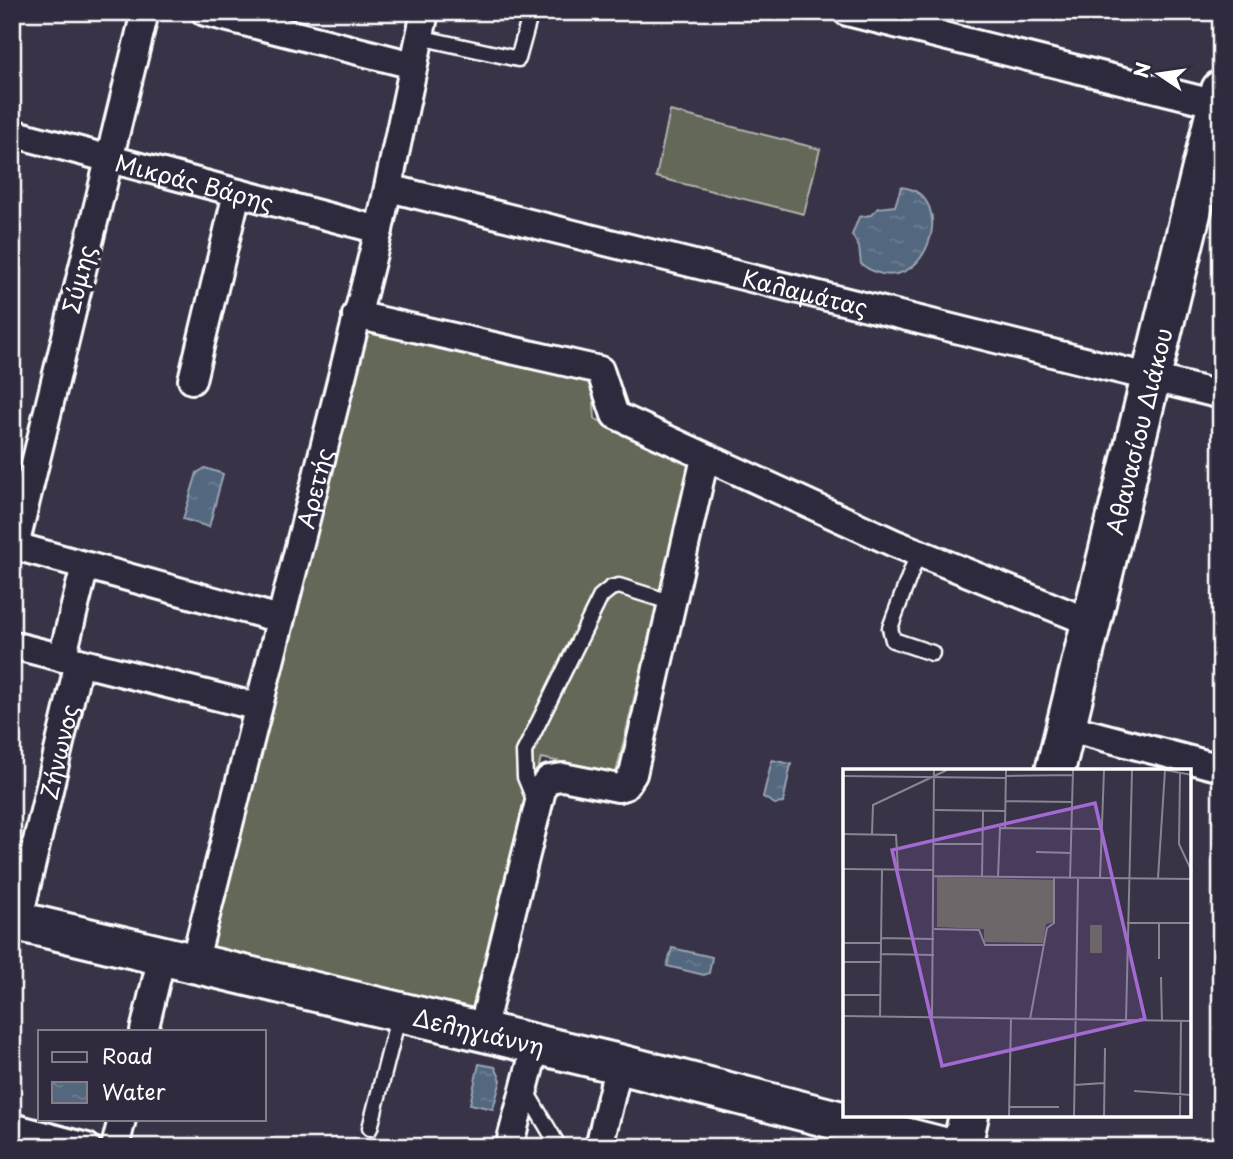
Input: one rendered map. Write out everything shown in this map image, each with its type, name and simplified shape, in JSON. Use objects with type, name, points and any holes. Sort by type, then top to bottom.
[{"type":"street","name":"Σύμης","points":[[85,566],[15,546],[16,515],[145,12]]},
{"type":"street","points":[[205,12],[413,65]]},
{"type":"street","points":[[847,12],[1219,97]]},
{"type":"street","name":"Αρετής","points":[[144,1030],[178,960],[258,707],[379,230],[422,24]]},
{"type":"street","name":"Αθανασίου Διάκου","points":[[1055,769],[1219,97]]},
{"type":"street","name":"Μικράς Βάρης","points":[[12,133],[379,230]]},
{"type":"street","name":"Καλαμάτας","points":[[388,188],[1221,395]]},
{"type":"street","points":[[192,380],[237,193]]},
{"type":"street","points":[[356,315],[600,370],[615,415],[918,553],[1092,623]]},
{"type":"street","points":[[482,1031],[537,807],[549,779],[564,777],[611,788],[625,786],[630,780],[705,458]]},
{"type":"street","points":[[85,566],[280,619]]},
{"type":"street","name":"Ζήνωνος","points":[[15,921],[71,660],[85,566]]},
{"type":"street","points":[[12,645],[258,707]]},
{"type":"street","points":[[1065,727],[1221,768]]},
{"type":"street","name":"Δεληγιάννη","points":[[15,921],[619,1064],[943,1147]]},
{"type":"street","points":[[509,1147],[536,1044]]},
{"type":"street","points":[[599,1147],[619,1064]]},
{"type":"street","points":[[962,1147],[970,1117]]},
{"type":"street","points":[[115,1147],[122,1120]]},
{"type":"street","points":[[12,1127],[87,1147]]},
{"type":"lane","points":[[422,24],[519,59],[531,12]]},
{"type":"lane","points":[[918,553],[890,628],[891,636],[893,640],[932,653]]},
{"type":"lane","points":[[537,807],[525,777],[524,752],[601,596],[611,588],[619,586],[673,603]]},
{"type":"lane","points":[[370,1128],[400,1012]]},
{"type":"lane","points":[[524,1088],[559,1147]]},
{"type":"green space","points":[[670,111],[820,149],[804,214],[656,177]]},
{"type":"green space","points":[[367,315],[592,371],[595,419],[692,458],[616,773],[541,758],[473,1013],[204,949]]},
{"type":"water","points":[[901,187],[920,194],[930,208],[932,227],[928,245],[917,262],[902,272],[883,274],[861,264],[859,247],[852,235],[859,217],[871,215],[878,208],[895,206]]},
{"type":"water","points":[[205,468],[223,474],[209,527],[183,519],[197,473]]},
{"type":"water","points":[[772,760],[791,764],[783,803],[775,804],[763,797]]},
{"type":"water","points":[[672,948],[712,957],[709,973],[704,975],[667,966]]},
{"type":"water","points":[[479,1064],[495,1067],[501,1080],[493,1109],[470,1104]]}]
